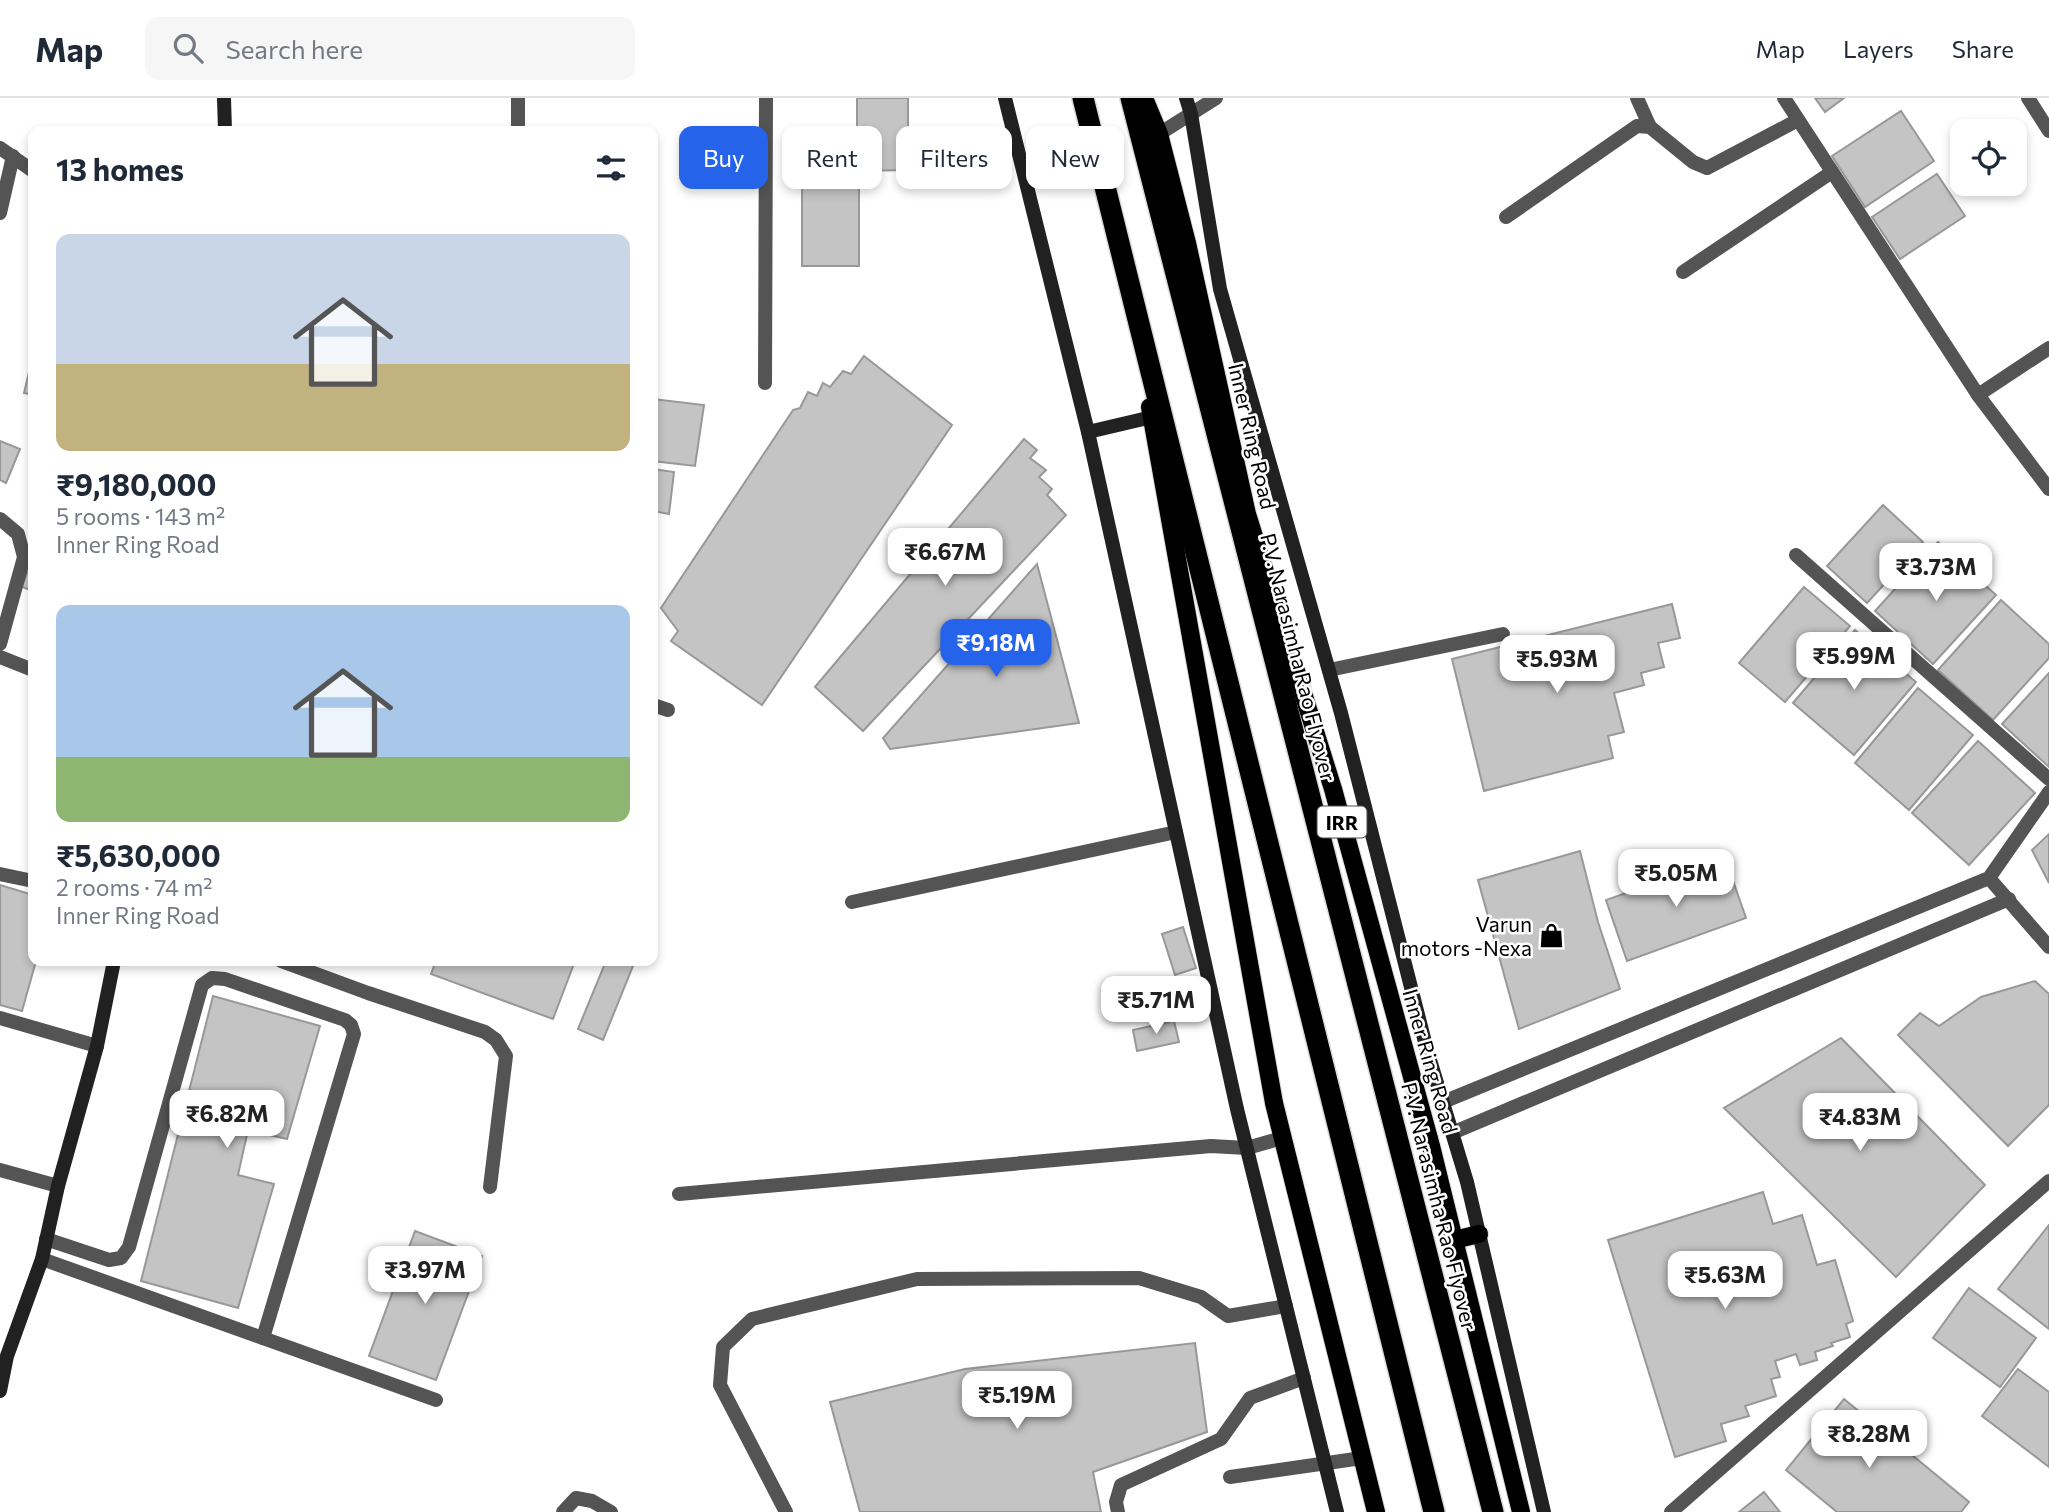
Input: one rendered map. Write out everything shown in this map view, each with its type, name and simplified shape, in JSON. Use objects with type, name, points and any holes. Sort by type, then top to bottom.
[{"type":"highway","points":[[1083,98],[1434,1512]]},
{"type":"highway","name":"P.V. Narasimha Rao Flyover","points":[[1131,98],[1493,1512]]},
{"type":"main road","points":[[1074,98],[1152,417],[1273,1103],[1376,1512]]},
{"type":"main road","name":"Inner Ring Road","points":[[1144,98],[1159,134],[1186,243],[1247,514],[1334,789],[1431,1146],[1521,1512]]},
{"type":"main road","points":[[1454,1240],[1479,1234]]},
{"type":"street","points":[[224,98],[225,126]]},
{"type":"street","points":[[518,98],[518,126]]},
{"type":"street","points":[[765,383],[766,98]]},
{"type":"street","points":[[1004,98],[1088,432],[1247,1148],[1337,1512]]},
{"type":"street","name":"Inner Ring Road","points":[[1186,98],[1191,114],[1220,289],[1329,670],[1479,1234],[1544,1512]]},
{"type":"street","points":[[1159,134],[1216,98]]},
{"type":"street","points":[[1637,98],[1650,127],[1693,162],[1707,168],[1798,120]]},
{"type":"street","points":[[1784,98],[1978,396],[2049,489]]},
{"type":"street","points":[[2028,98],[2049,131]]},
{"type":"street","points":[[1506,217],[1637,126],[1650,127]]},
{"type":"street","points":[[0,148],[28,167]]},
{"type":"street","points":[[0,213],[13,156]]},
{"type":"street","points":[[1683,272],[1832,172]]},
{"type":"street","points":[[1978,396],[2049,348]]},
{"type":"street","points":[[1088,432],[1152,417]]},
{"type":"street","points":[[0,519],[18,534],[24,557],[0,644]]},
{"type":"street","points":[[1796,555],[2049,779]]},
{"type":"street","points":[[1329,670],[1503,634]]},
{"type":"street","points":[[0,657],[28,668]]},
{"type":"street","points":[[658,707],[668,710]]},
{"type":"street","points":[[1443,1102],[1989,878],[2049,792]]},
{"type":"street","points":[[852,902],[1176,832]]},
{"type":"street","points":[[0,874],[28,880]]},
{"type":"street","points":[[1989,878],[2049,947]]},
{"type":"street","points":[[1452,1133],[2009,899]]},
{"type":"street","points":[[0,1391],[3,1355],[42,1259],[58,1186],[97,1046],[113,966]]},
{"type":"street","points":[[295,966],[485,1032],[496,1040],[506,1056],[490,1187]]},
{"type":"street","points":[[46,1239],[110,1260],[121,1258],[129,1247],[202,985],[212,978],[225,978],[345,1020],[351,1025],[354,1034],[263,1338]]},
{"type":"street","points":[[0,1018],[97,1046]]},
{"type":"street","points":[[679,1194],[1211,1146],[1247,1148],[1282,1138]]},
{"type":"street","points":[[0,1170],[58,1186]]},
{"type":"street","points":[[1671,1512],[2049,1181]]},
{"type":"street","points":[[42,1259],[436,1400]]},
{"type":"street","points":[[786,1512],[720,1385],[723,1347],[752,1320],[917,1279],[1139,1278],[1201,1297],[1228,1316],[1286,1306]]},
{"type":"street","points":[[1118,1512],[1116,1502],[1121,1485],[1221,1439],[1250,1398],[1304,1378]]},
{"type":"street","points":[[1230,1477],[1362,1458]]},
{"type":"street","points":[[563,1512],[576,1498],[592,1502],[611,1512]]},
{"type":"building","points":[[857,98],[908,98],[908,126],[896,126],[896,170],[882,171],[882,126],[857,126]]},
{"type":"building","points":[[1815,98],[1844,98],[1825,112]]},
{"type":"building","points":[[1901,111],[1934,161],[1865,207],[1832,156]]},
{"type":"building","points":[[1937,174],[1965,216],[1900,259],[1872,217]]},
{"type":"building","points":[[802,189],[859,189],[859,266],[802,266]]},
{"type":"building","points":[[864,356],[952,425],[762,705],[671,641],[678,631],[661,608],[793,410],[800,408],[808,392],[817,396],[823,383],[830,387],[843,371],[851,374]]},
{"type":"building","points":[[28,376],[28,394],[24,393]]},
{"type":"building","points":[[658,400],[704,405],[695,466],[658,462]]},
{"type":"building","points":[[1024,439],[1037,450],[1030,458],[1046,470],[1039,477],[1052,489],[1047,495],[1066,515],[863,731],[815,687]]},
{"type":"building","points":[[0,441],[20,449],[6,483],[0,480]]},
{"type":"building","points":[[658,470],[674,472],[669,514],[658,512]]},
{"type":"building","points":[[1883,505],[1923,542],[1867,603],[1827,566]]},
{"type":"building","points":[[1938,542],[1996,595],[1933,664],[1875,611]]},
{"type":"building","points":[[1037,564],[1079,723],[890,749],[883,738]]},
{"type":"building","points":[[28,570],[28,589],[22,587]]},
{"type":"building","points":[[1804,587],[1850,626],[1785,702],[1739,663]]},
{"type":"building","points":[[2001,600],[2049,644],[2049,658],[1993,720],[1938,670]]},
{"type":"building","points":[[1672,604],[1680,638],[1658,643],[1664,667],[1641,673],[1644,685],[1614,693],[1624,732],[1608,736],[1613,758],[1484,791],[1452,659]]},
{"type":"building","points":[[1855,630],[1916,682],[1854,755],[1793,703]]},
{"type":"building","points":[[2049,673],[2049,767],[2002,724]]},
{"type":"building","points":[[1918,688],[1973,735],[1909,810],[1855,763]]},
{"type":"building","points":[[1978,741],[2035,793],[1969,865],[1912,813]]},
{"type":"building","points":[[2049,834],[2049,883],[2032,850]]},
{"type":"building","points":[[1580,851],[1598,922],[1620,989],[1519,1029],[1478,880]]},
{"type":"building","points":[[1725,858],[1746,918],[1627,961],[1606,900]]},
{"type":"building","points":[[0,885],[28,893],[28,966],[35,966],[22,1011],[0,1005]]},
{"type":"building","points":[[1183,927],[1196,968],[1175,975],[1162,934]]},
{"type":"building","points":[[434,966],[573,966],[553,1019],[431,974]]},
{"type":"building","points":[[604,966],[633,966],[603,1040],[578,1029]]},
{"type":"building","points":[[2035,981],[2049,994],[2049,1105],[2008,1146],[1898,1035],[1920,1013],[1939,1026],[1981,997]]},
{"type":"building","points":[[213,996],[320,1026],[287,1139],[248,1130],[238,1175],[274,1184],[238,1308],[141,1281]]},
{"type":"building","points":[[1174,1021],[1179,1042],[1137,1051],[1133,1030]]},
{"type":"building","points":[[1841,1038],[1985,1185],[1896,1277],[1724,1108]]},
{"type":"building","points":[[1763,1192],[1773,1224],[1802,1215],[1817,1265],[1835,1260],[1853,1321],[1846,1324],[1850,1337],[1815,1352],[1817,1360],[1800,1365],[1796,1354],[1775,1361],[1780,1377],[1771,1379],[1776,1396],[1745,1406],[1749,1416],[1721,1424],[1726,1441],[1675,1457],[1608,1240]]},
{"type":"building","points":[[2049,1225],[2049,1329],[1998,1289]]},
{"type":"building","points":[[415,1231],[482,1256],[436,1380],[369,1356]]},
{"type":"building","points":[[1969,1288],[2036,1338],[2000,1387],[1933,1338]]},
{"type":"building","points":[[1195,1343],[1207,1432],[1093,1472],[1101,1512],[860,1512],[830,1402],[965,1369]]},
{"type":"building","points":[[2018,1369],[2049,1392],[2049,1467],[1982,1416]]},
{"type":"building","points":[[1844,1399],[1969,1502],[1961,1512],[1837,1512],[1786,1470]]},
{"type":"building","points":[[1764,1492],[1780,1512],[1739,1512]]},
{"type":"place","name":"Varun motors -Nexa","points":[[1552,935]]}]
